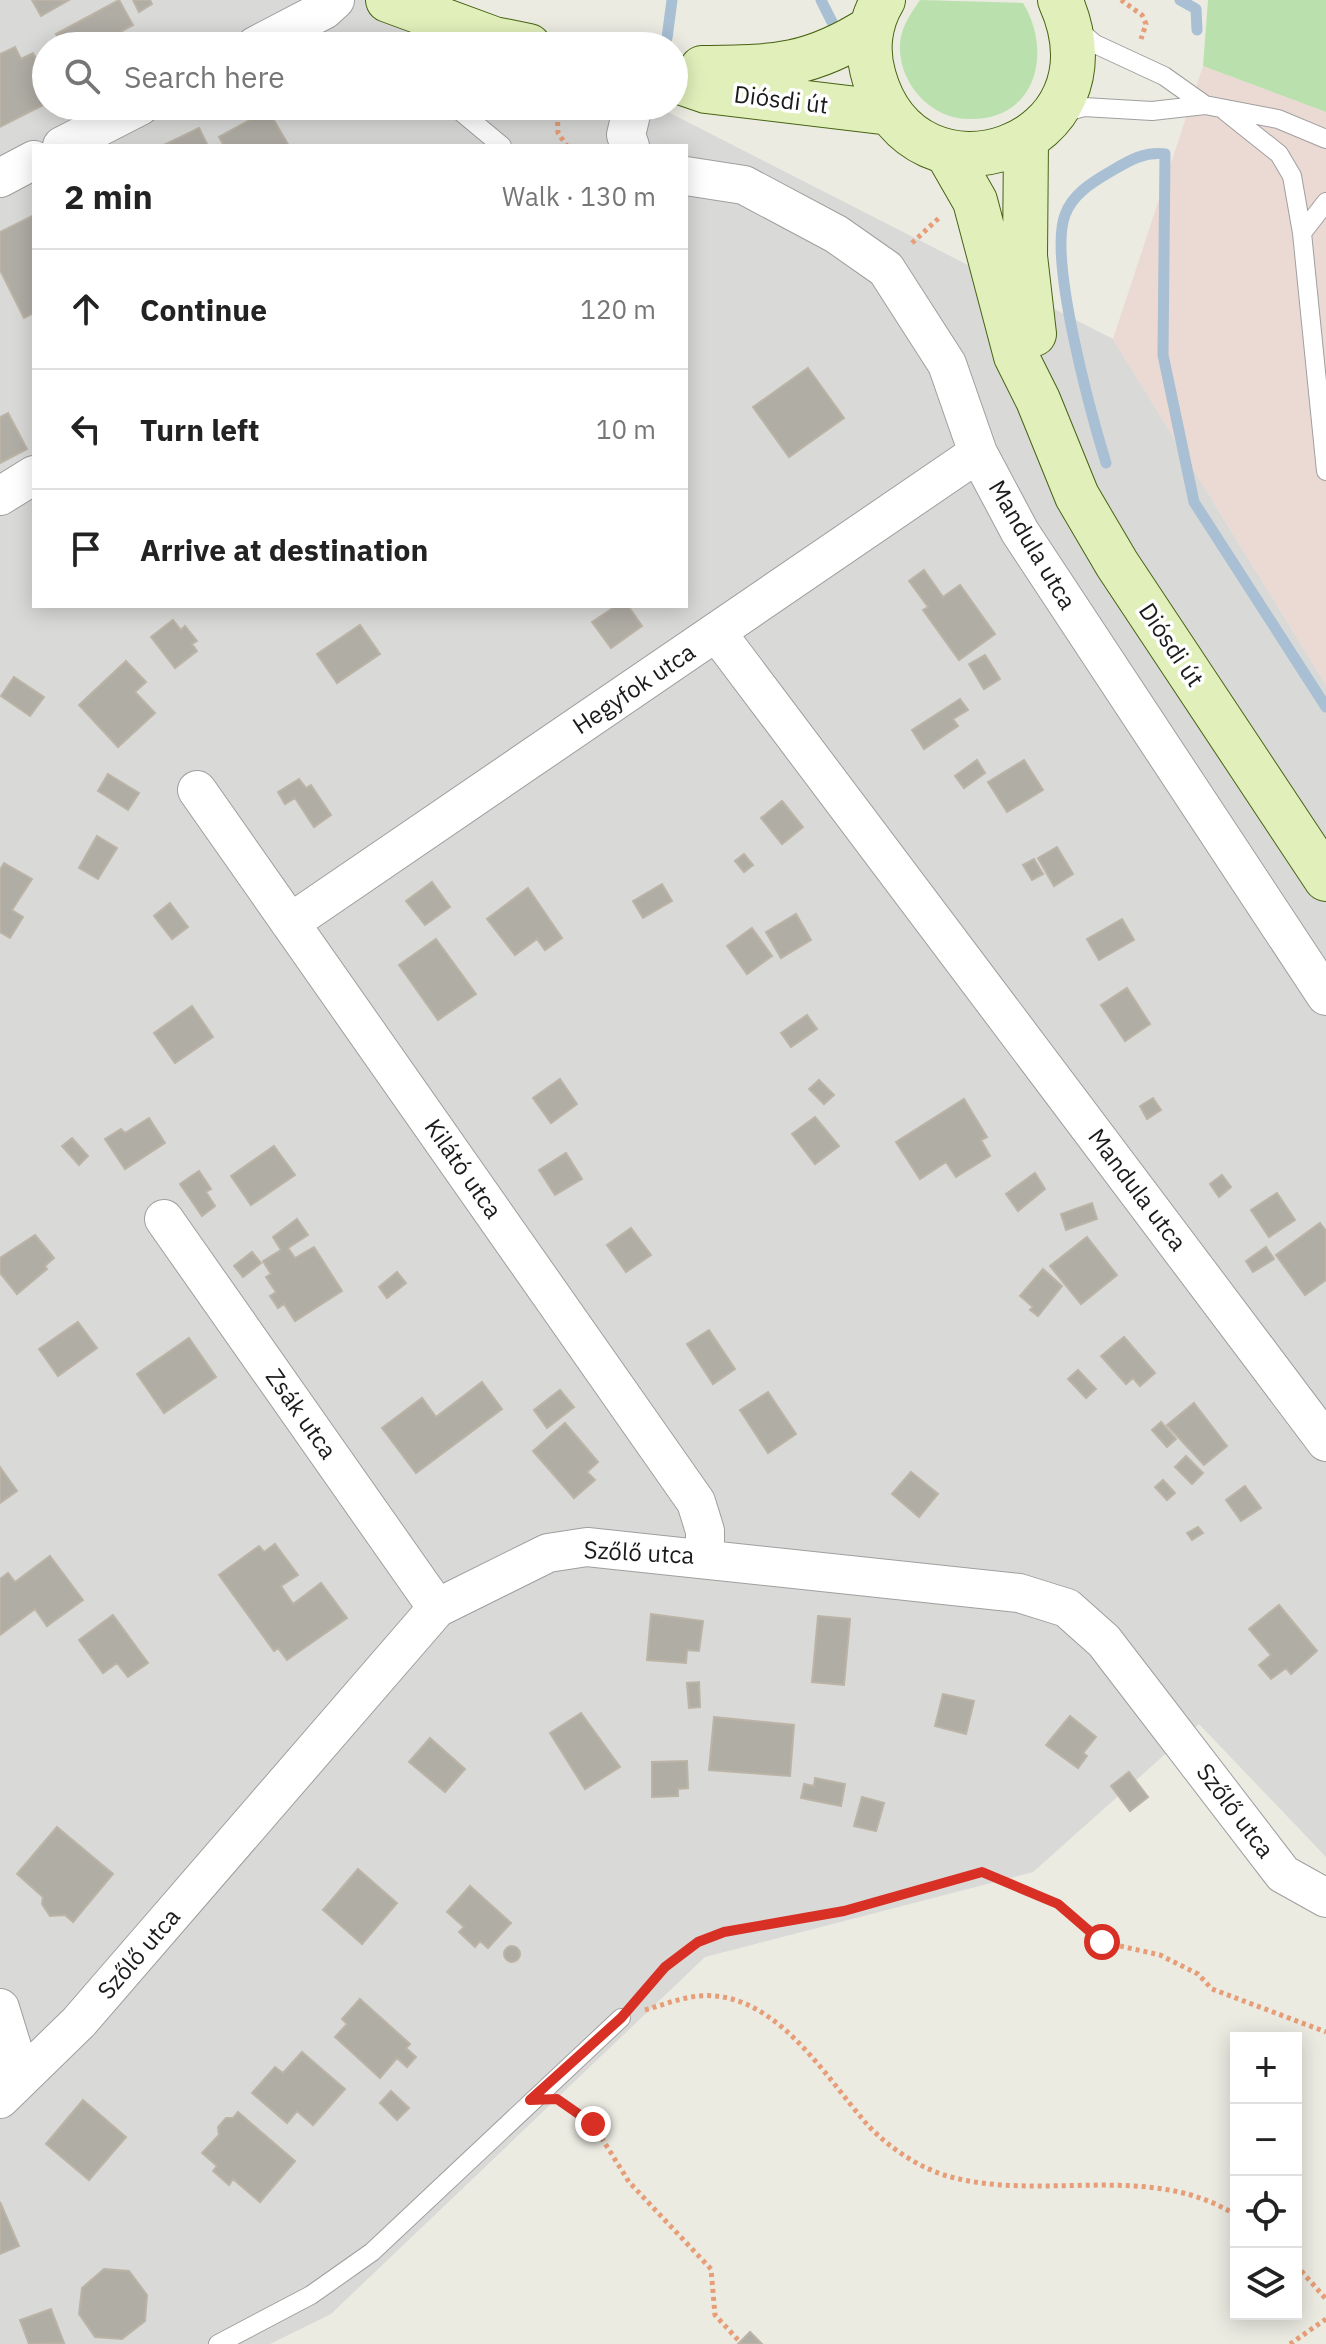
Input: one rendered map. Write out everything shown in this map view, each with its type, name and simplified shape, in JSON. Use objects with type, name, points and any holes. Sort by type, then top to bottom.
[{"type":"main road","points":[[388,0],[475,32]]},
{"type":"main road","points":[[877,14],[872,70],[878,93],[890,113],[906,130],[948,154],[975,154],[1005,149],[1039,128],[1067,94],[1074,72],[1075,51],[1062,6]]},
{"type":"main road","name":"Diósdi út","points":[[688,69],[753,69],[805,62],[843,46],[877,14]]},
{"type":"main road","name":"Diósdi út","points":[[688,84],[720,93],[890,113]]},
{"type":"main road","name":"Diósdi út","points":[[1038,400],[1025,256],[1039,128]]},
{"type":"main road","name":"Diósdi út","points":[[948,154],[975,201],[1016,356],[1038,400],[1077,496],[1117,564],[1326,879]]},
{"type":"street","points":[[282,32],[324,10],[335,0]]},
{"type":"street","points":[[66,144],[113,120]]},
{"type":"street","points":[[0,178],[32,161]]},
{"type":"street","name":"Mandula utca","points":[[688,176],[744,185],[836,234],[886,269],[947,364],[978,453],[1020,532],[1326,996]]},
{"type":"street","name":"Hegyfok utca","points":[[290,923],[978,453]]},
{"type":"street","points":[[0,496],[32,476]]},
{"type":"street","name":"Mandula utca","points":[[717,633],[1326,1442]]},
{"type":"street","name":"Kilátó utca","points":[[197,790],[696,1502],[705,1531],[705,1557]]},
{"type":"street","name":"Zsák utca","points":[[164,1219],[437,1608]]},
{"type":"street","name":"Szőlő utca","points":[[11,2087],[79,2022],[437,1608],[548,1553],[587,1547],[705,1557],[1019,1593],[1067,1608],[1104,1641],[1130,1673],[1283,1874],[1326,1898]]},
{"type":"street","points":[[0,2008],[11,2087]]},
{"type":"lane","points":[[1062,6],[1095,44],[1164,76],[1205,105],[1278,119],[1326,139]]},
{"type":"lane","points":[[1039,128],[1084,107],[1152,111],[1205,105]]},
{"type":"lane","points":[[1225,111],[1279,154],[1292,176],[1302,233],[1326,471]]},
{"type":"lane","points":[[471,120],[500,144]]},
{"type":"lane","points":[[1302,233],[1326,202]]},
{"type":"lane","points":[[218,2344],[311,2295],[372,2252],[530,2100],[621,2018]]},
{"type":"path","points":[[1121,0],[1142,15],[1146,24],[1139,45]]},
{"type":"path","points":[[558,120],[558,133],[566,144]]},
{"type":"path","points":[[886,269],[948,208]]},
{"type":"path","points":[[621,2018],[665,1967],[698,1942],[747,1928],[844,1911],[982,1872],[1058,1904],[1102,1942],[1160,1955],[1198,1974],[1212,1989],[1326,2032]]},
{"type":"path","points":[[621,2018],[700,1996],[724,1998],[771,2018],[798,2040],[867,2124],[921,2165],[949,2177],[1010,2185],[1150,2185],[1218,2204],[1230,2211]]},
{"type":"path","points":[[530,2100],[557,2099],[593,2124],[629,2182],[711,2269],[715,2315],[740,2342]]},
{"type":"path","points":[[1302,2272],[1326,2299]]},
{"type":"path","points":[[1290,2344],[1326,2319]]},
{"type":"shaded area","points":[[0,0],[449,0],[512,32],[32,32],[32,120],[683,120],[1113,339],[1326,685],[1326,1857],[1199,1724],[1033,1872],[705,1957],[331,2314],[270,2344],[0,2344]]},
{"type":"shaded area","points":[[1203,66],[1326,112],[1326,685],[1113,339]]},
{"type":"green space","points":[[920,0],[1023,3],[1037,41],[1033,79],[1025,95],[994,116],[971,119],[956,118],[930,106],[911,85],[901,58],[904,26]]},
{"type":"green space","points":[[1208,0],[1326,0],[1326,112],[1203,66]]},
{"type":"building","points":[[32,0],[69,0],[41,16]]},
{"type":"building","points":[[119,0],[133,25],[120,32],[60,32]]},
{"type":"building","points":[[133,0],[150,0],[152,4],[139,12]]},
{"type":"building","points":[[15,47],[21,59],[32,54],[32,111],[0,127],[0,54]]},
{"type":"building","points":[[250,120],[274,120],[288,144],[223,144],[219,137]]},
{"type":"building","points":[[199,128],[207,144],[166,144]]},
{"type":"building","points":[[32,216],[32,314],[24,318],[0,270],[0,232]]},
{"type":"building","points":[[808,368],[844,418],[789,457],[753,407]]},
{"type":"building","points":[[8,413],[27,449],[0,463],[0,417]]},
{"type":"building","points":[[924,570],[943,597],[960,585],[995,634],[959,660],[923,610],[928,607],[909,581]]},
{"type":"building","points":[[613,608],[629,608],[642,626],[611,648],[592,622]]},
{"type":"building","points":[[173,620],[181,630],[185,626],[197,641],[192,644],[197,651],[175,668],[151,637]]},
{"type":"building","points":[[360,625],[380,654],[337,683],[317,654]]},
{"type":"building","points":[[985,655],[1000,679],[984,689],[969,664]]},
{"type":"building","points":[[126,661],[146,682],[135,692],[155,713],[118,747],[79,705]]},
{"type":"building","points":[[14,677],[44,697],[30,716],[1,696]]},
{"type":"building","points":[[960,699],[968,710],[953,719],[958,726],[924,749],[912,730]]},
{"type":"building","points":[[977,760],[985,773],[964,788],[955,776]]},
{"type":"building","points":[[1024,760],[1043,790],[1007,812],[988,782]]},
{"type":"building","points":[[108,774],[139,793],[128,810],[98,791]]},
{"type":"building","points":[[299,779],[306,788],[311,785],[331,815],[314,827],[295,798],[285,804],[278,792]]},
{"type":"building","points":[[782,801],[803,827],[782,844],[761,818]]},
{"type":"building","points":[[97,836],[117,848],[98,879],[79,868]]},
{"type":"building","points":[[1057,847],[1073,874],[1054,886],[1038,858]]},
{"type":"building","points":[[744,854],[753,865],[744,872],[735,861]]},
{"type":"building","points":[[1034,859],[1043,874],[1032,880],[1023,865]]},
{"type":"building","points":[[4,863],[32,879],[12,910],[23,917],[10,938],[0,932],[0,870]]},
{"type":"building","points":[[432,882],[450,907],[425,925],[406,901]]},
{"type":"building","points":[[662,884],[672,901],[643,918],[633,901]]},
{"type":"building","points":[[528,888],[562,938],[545,950],[537,939],[515,955],[487,919]]},
{"type":"building","points":[[170,903],[188,927],[172,939],[154,916]]},
{"type":"building","points":[[796,914],[811,940],[781,958],[766,932]]},
{"type":"building","points":[[1122,919],[1134,940],[1099,960],[1087,939]]},
{"type":"building","points":[[752,928],[772,956],[747,974],[727,946]]},
{"type":"building","points":[[436,939],[476,994],[438,1020],[399,965]]},
{"type":"building","points":[[1127,988],[1150,1024],[1125,1041],[1101,1005]]},
{"type":"building","points":[[192,1006],[213,1037],[175,1063],[154,1033]]},
{"type":"building","points":[[807,1015],[817,1029],[791,1047],[781,1033]]},
{"type":"building","points":[[560,1079],[577,1104],[551,1123],[533,1098]]},
{"type":"building","points":[[819,1080],[834,1095],[824,1104],[809,1089]]},
{"type":"building","points":[[1153,1098],[1161,1110],[1147,1119],[1140,1106]]},
{"type":"building","points":[[964,1099],[987,1137],[981,1140],[990,1156],[956,1177],[946,1162],[920,1179],[896,1142]]},
{"type":"building","points":[[815,1117],[839,1146],[815,1164],[792,1134]]},
{"type":"building","points":[[149,1118],[165,1143],[125,1169],[105,1139],[121,1129],[125,1133]]},
{"type":"building","points":[[72,1138],[88,1156],[79,1165],[62,1146]]},
{"type":"building","points":[[274,1146],[295,1175],[251,1205],[231,1176]]},
{"type":"building","points":[[566,1153],[582,1179],[555,1195],[539,1170]]},
{"type":"building","points":[[199,1171],[211,1189],[206,1192],[215,1206],[202,1216],[180,1184]]},
{"type":"building","points":[[1035,1173],[1045,1189],[1018,1211],[1006,1194]]},
{"type":"building","points":[[1222,1175],[1231,1187],[1219,1197],[1210,1184]]},
{"type":"building","points":[[1277,1193],[1295,1220],[1269,1237],[1251,1210]]},
{"type":"building","points":[[1092,1203],[1097,1219],[1066,1230],[1061,1214]]},
{"type":"building","points":[[297,1219],[308,1235],[288,1248],[295,1258],[314,1247],[342,1291],[295,1321],[284,1304],[278,1308],[270,1296],[276,1292],[266,1277],[271,1274],[263,1261],[281,1250],[273,1237]]},
{"type":"building","points":[[1320,1223],[1326,1231],[1326,1280],[1305,1295],[1276,1255]]},
{"type":"building","points":[[631,1228],[651,1255],[626,1272],[607,1245]]},
{"type":"building","points":[[35,1235],[54,1258],[45,1266],[47,1269],[17,1294],[0,1273],[0,1258]]},
{"type":"building","points":[[1087,1237],[1117,1275],[1081,1304],[1050,1266]]},
{"type":"building","points":[[1266,1247],[1274,1259],[1253,1272],[1246,1261]]},
{"type":"building","points":[[252,1252],[261,1263],[243,1277],[234,1266]]},
{"type":"building","points":[[1043,1269],[1062,1286],[1038,1316],[1020,1296]]},
{"type":"building","points":[[397,1272],[406,1283],[387,1298],[379,1287]]},
{"type":"building","points":[[78,1322],[97,1348],[58,1376],[39,1349]]},
{"type":"building","points":[[709,1330],[735,1369],[713,1384],[687,1344]]},
{"type":"building","points":[[1124,1337],[1155,1373],[1140,1386],[1133,1378],[1126,1384],[1101,1356]]},
{"type":"building","points":[[189,1338],[216,1377],[164,1413],[137,1374]]},
{"type":"building","points":[[1078,1370],[1096,1389],[1086,1398],[1068,1379]]},
{"type":"building","points":[[482,1382],[502,1409],[416,1473],[382,1428],[422,1398],[436,1417]]},
{"type":"building","points":[[560,1390],[574,1407],[547,1428],[534,1410]]},
{"type":"building","points":[[768,1392],[796,1434],[768,1453],[740,1410]]},
{"type":"building","points":[[1194,1403],[1227,1446],[1204,1465],[1167,1425]]},
{"type":"building","points":[[1161,1422],[1176,1439],[1167,1447],[1152,1430]]},
{"type":"building","points":[[565,1423],[598,1462],[587,1472],[595,1480],[574,1498],[533,1451]]},
{"type":"building","points":[[1186,1456],[1203,1473],[1192,1484],[1175,1467]]},
{"type":"building","points":[[0,1467],[17,1491],[0,1503]]},
{"type":"building","points":[[911,1472],[938,1494],[919,1517],[892,1494]]},
{"type":"building","points":[[1163,1480],[1175,1493],[1167,1500],[1155,1487]]},
{"type":"building","points":[[1245,1486],[1261,1508],[1241,1521],[1226,1500]]},
{"type":"building","points":[[1198,1527],[1203,1533],[1192,1540],[1187,1533]]},
{"type":"building","points":[[275,1544],[298,1575],[281,1586],[293,1604],[321,1583],[347,1618],[287,1660],[278,1648],[274,1651],[219,1575],[259,1546],[264,1552]]},
{"type":"building","points":[[50,1556],[83,1600],[47,1626],[35,1609],[0,1635],[0,1579],[8,1573],[15,1582]]},
{"type":"building","points":[[1279,1605],[1317,1651],[1291,1674],[1286,1668],[1271,1679],[1259,1665],[1271,1655],[1249,1629]]},
{"type":"building","points":[[651,1614],[703,1621],[699,1651],[687,1650],[686,1663],[647,1660]]},
{"type":"building","points":[[113,1615],[148,1663],[128,1677],[117,1663],[103,1673],[79,1640]]},
{"type":"building","points":[[818,1616],[850,1619],[844,1685],[812,1682]]},
{"type":"building","points":[[699,1682],[700,1707],[689,1708],[687,1683]]},
{"type":"building","points":[[943,1694],[974,1701],[966,1734],[935,1726]]},
{"type":"building","points":[[581,1713],[620,1767],[585,1789],[550,1733]]},
{"type":"building","points":[[1070,1716],[1096,1737],[1083,1753],[1087,1756],[1078,1768],[1046,1745]]},
{"type":"building","points":[[714,1717],[794,1725],[790,1776],[709,1770]]},
{"type":"building","points":[[430,1738],[465,1769],[445,1792],[409,1762]]},
{"type":"building","points":[[687,1761],[688,1788],[678,1789],[678,1796],[652,1797],[652,1762]]},
{"type":"building","points":[[1129,1772],[1148,1797],[1130,1811],[1111,1786]]},
{"type":"building","points":[[815,1778],[845,1784],[841,1806],[801,1798],[804,1784],[814,1786]]},
{"type":"building","points":[[862,1797],[884,1803],[876,1831],[854,1826]]},
{"type":"building","points":[[57,1827],[113,1874],[73,1922],[65,1915],[50,1916],[42,1904],[43,1897],[17,1874]]},
{"type":"building","points":[[358,1869],[397,1903],[362,1944],[323,1910]]},
{"type":"building","points":[[470,1886],[511,1923],[488,1948],[480,1941],[475,1947],[459,1932],[464,1927],[447,1912]]},
{"type":"building","points":[[512,1946],[520,1954],[512,1962],[504,1954]]},
{"type":"building","points":[[360,1999],[410,2044],[406,2048],[416,2057],[407,2067],[397,2058],[380,2078],[335,2037],[347,2024],[342,2019]]},
{"type":"building","points":[[302,2052],[345,2089],[313,2125],[297,2111],[287,2123],[252,2093],[275,2067],[283,2073]]},
{"type":"building","points":[[391,2091],[409,2108],[397,2120],[380,2103]]},
{"type":"building","points":[[83,2100],[126,2137],[89,2180],[46,2144]]},
{"type":"building","points":[[238,2112],[295,2161],[260,2202],[233,2179],[229,2185],[213,2171],[217,2166],[202,2153],[219,2135],[218,2127]]},
{"type":"building","points":[[0,2202],[19,2246],[0,2254]]},
{"type":"building","points":[[104,2269],[129,2271],[147,2295],[145,2321],[122,2339],[95,2337],[79,2314],[82,2288]]},
{"type":"building","points":[[51,2309],[64,2343],[29,2344],[20,2320]]},
{"type":"building","points":[[750,2332],[762,2344],[738,2344]]},
{"type":"waterway","points":[[668,32],[672,0]]},
{"type":"waterway","points":[[821,0],[832,22]]},
{"type":"waterway","points":[[1180,0],[1196,9],[1197,30]]},
{"type":"waterway","points":[[1106,463],[1082,375],[1067,300],[1061,236],[1065,215],[1077,196],[1102,177],[1135,158],[1165,154],[1163,355],[1194,502],[1326,707]]},
{"type":"route","points":[[593,2124],[557,2099],[530,2100],[621,2018],[637,1995],[665,1967],[698,1942],[724,1932],[844,1911],[982,1872],[1058,1904],[1072,1914],[1090,1935],[1102,1942]]}]
